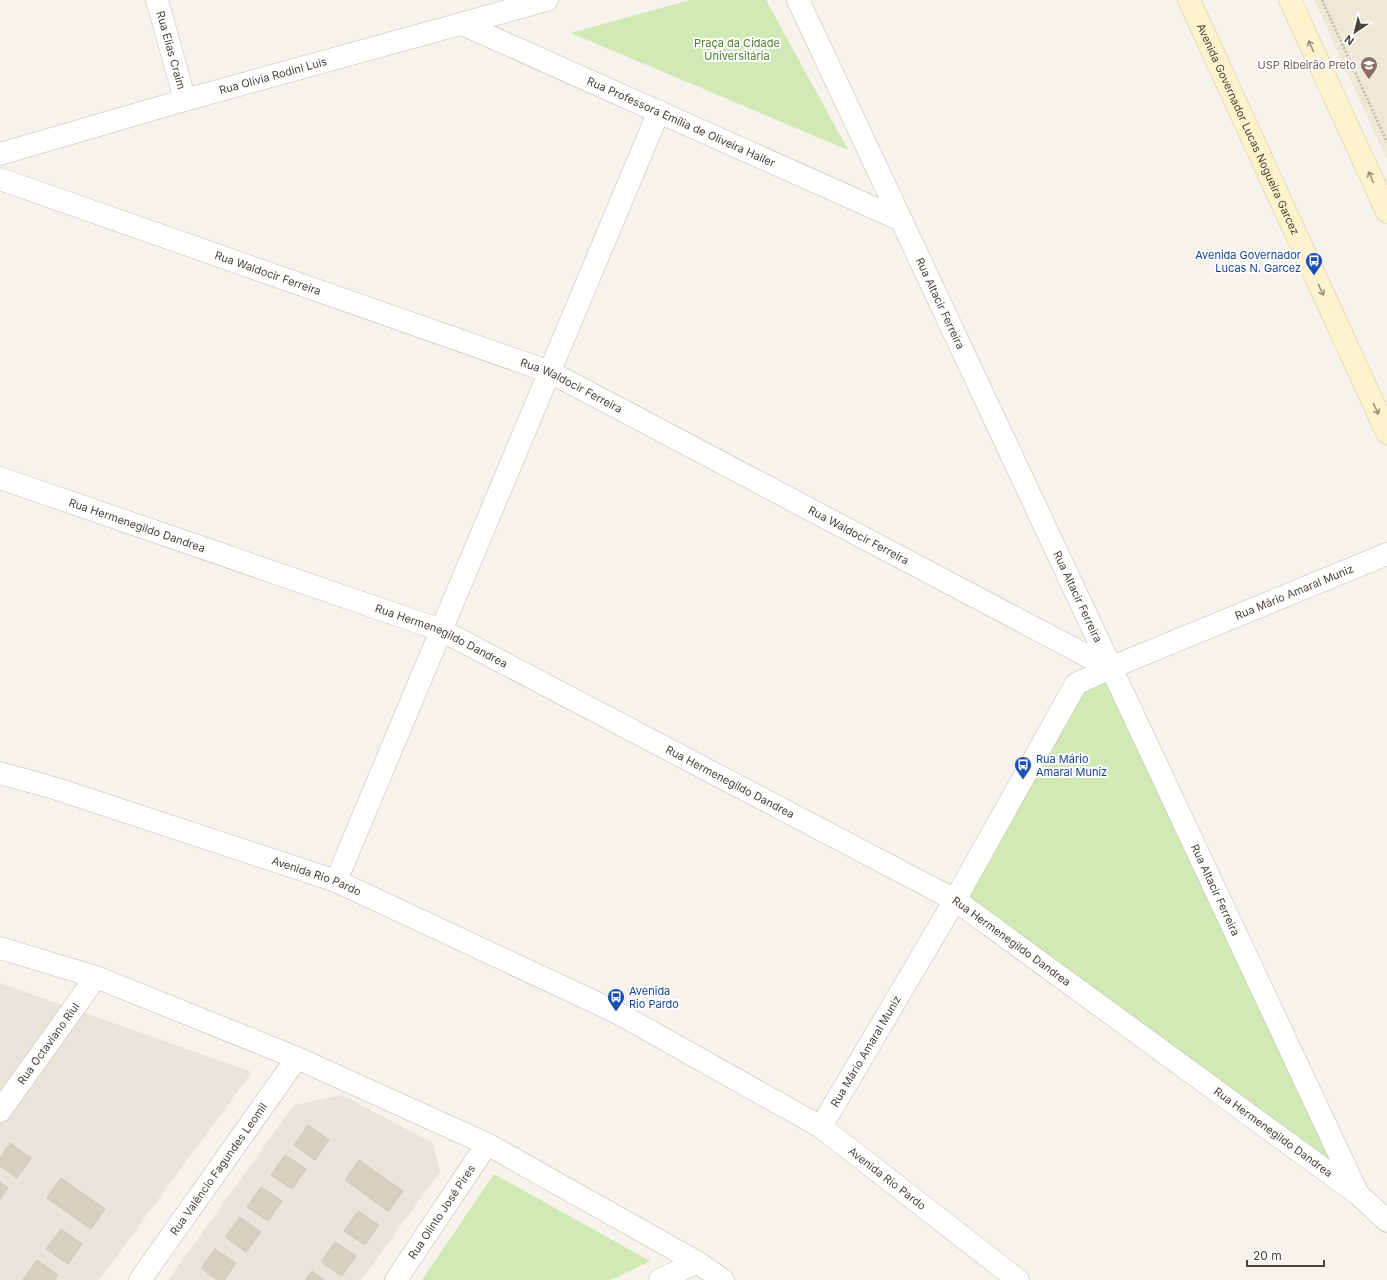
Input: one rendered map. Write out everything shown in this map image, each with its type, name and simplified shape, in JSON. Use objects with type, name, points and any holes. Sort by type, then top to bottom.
[{"type":"street","name":"Rua Elias Craim","points":[[157,0],[185,100]]},
{"type":"street","name":"Rua Olívia Rodini Luis","points":[[0,154],[185,100],[547,0]]},
{"type":"street","name":"Rua Altacir Ferreira","points":[[798,0],[1358,1194]]},
{"type":"street","name":"Avenida Governador Lucas Nogueira Garcez","points":[[1189,0],[1387,433]]},
{"type":"street","points":[[1290,0],[1387,212]]},
{"type":"street","name":"Rua Professora Emília de Oliveira Hailer","points":[[462,24],[901,220]]},
{"type":"street","points":[[336,881],[659,112]]},
{"type":"street","name":"Rua Waldocir Ferreira","points":[[0,179],[550,372],[1110,668]]},
{"type":"street","name":"Rua Hermenegildo Dandrea","points":[[0,478],[441,630],[956,900],[1358,1194],[1387,1221]]},
{"type":"street","name":"Rua Mário Amaral Muniz","points":[[822,1127],[956,900],[1076,684],[1110,668],[1387,554]]},
{"type":"street","name":"Avenida Rio Pardo","points":[[0,773],[54,788],[336,881],[616,1012],[822,1127],[1018,1280]]},
{"type":"street","points":[[0,948],[96,977],[297,1058],[487,1144],[697,1262],[723,1280]]},
{"type":"street","name":"Rua Octaviano Riul","points":[[0,1111],[96,977]]},
{"type":"street","name":"Rua Valêncio Fagundes Leomil","points":[[140,1280],[297,1058]]},
{"type":"street","name":"Rua Olinto José Pires","points":[[396,1280],[487,1144]]},
{"type":"street","points":[[660,1280],[697,1262]]},
{"type":"path","points":[[1322,0],[1387,142]]},
{"type":"shaded area","name":"USP Ribeirão Preto","points":[[1314,0],[1387,0],[1387,160]]},
{"type":"shaded area","points":[[0,983],[252,1072],[99,1280],[0,1280]]},
{"type":"shaded area","points":[[342,1095],[433,1143],[440,1172],[361,1280],[168,1280],[294,1105]]},
{"type":"green space","name":"Praça da Cidade Universitária","points":[[690,0],[766,0],[848,150],[571,33]]},
{"type":"green space","points":[[1108,672],[1350,1182],[959,899],[1078,686]]},
{"type":"green space","points":[[494,1174],[650,1261],[611,1280],[422,1280]]},
{"type":"building","points":[[308,1125],[329,1140],[315,1160],[294,1145]]},
{"type":"building","points":[[10,1143],[31,1158],[17,1178],[0,1166],[0,1158]]},
{"type":"building","points":[[285,1155],[306,1169],[292,1189],[271,1175]]},
{"type":"building","points":[[359,1160],[403,1191],[388,1211],[345,1180]]},
{"type":"building","points":[[61,1178],[105,1209],[91,1229],[47,1198]]},
{"type":"building","points":[[0,1182],[8,1188],[0,1199]]},
{"type":"building","points":[[261,1187],[282,1201],[268,1221],[247,1207]]},
{"type":"building","points":[[358,1211],[379,1225],[365,1245],[344,1231]]},
{"type":"building","points":[[240,1217],[261,1232],[246,1252],[225,1237]]},
{"type":"building","points":[[61,1229],[82,1244],[68,1264],[46,1249]]},
{"type":"building","points":[[335,1242],[356,1256],[342,1276],[321,1262]]},
{"type":"building","points":[[215,1249],[236,1263],[224,1280],[217,1280],[201,1268]]},
{"type":"building","points":[[37,1260],[58,1275],[54,1280],[23,1280]]},
{"type":"building","points":[[312,1271],[324,1280],[305,1280]]},
{"type":"place","name":"USP Ribeirão Preto","points":[[1369,80]]},
{"type":"place","name":"Avenida Governador Lucas N. Garcez","points":[[1314,276]]},
{"type":"place","name":"Rua Mário Amaral Muniz","points":[[1023,780]]},
{"type":"place","name":"Avenida Rio Pardo","points":[[616,1012]]}]
